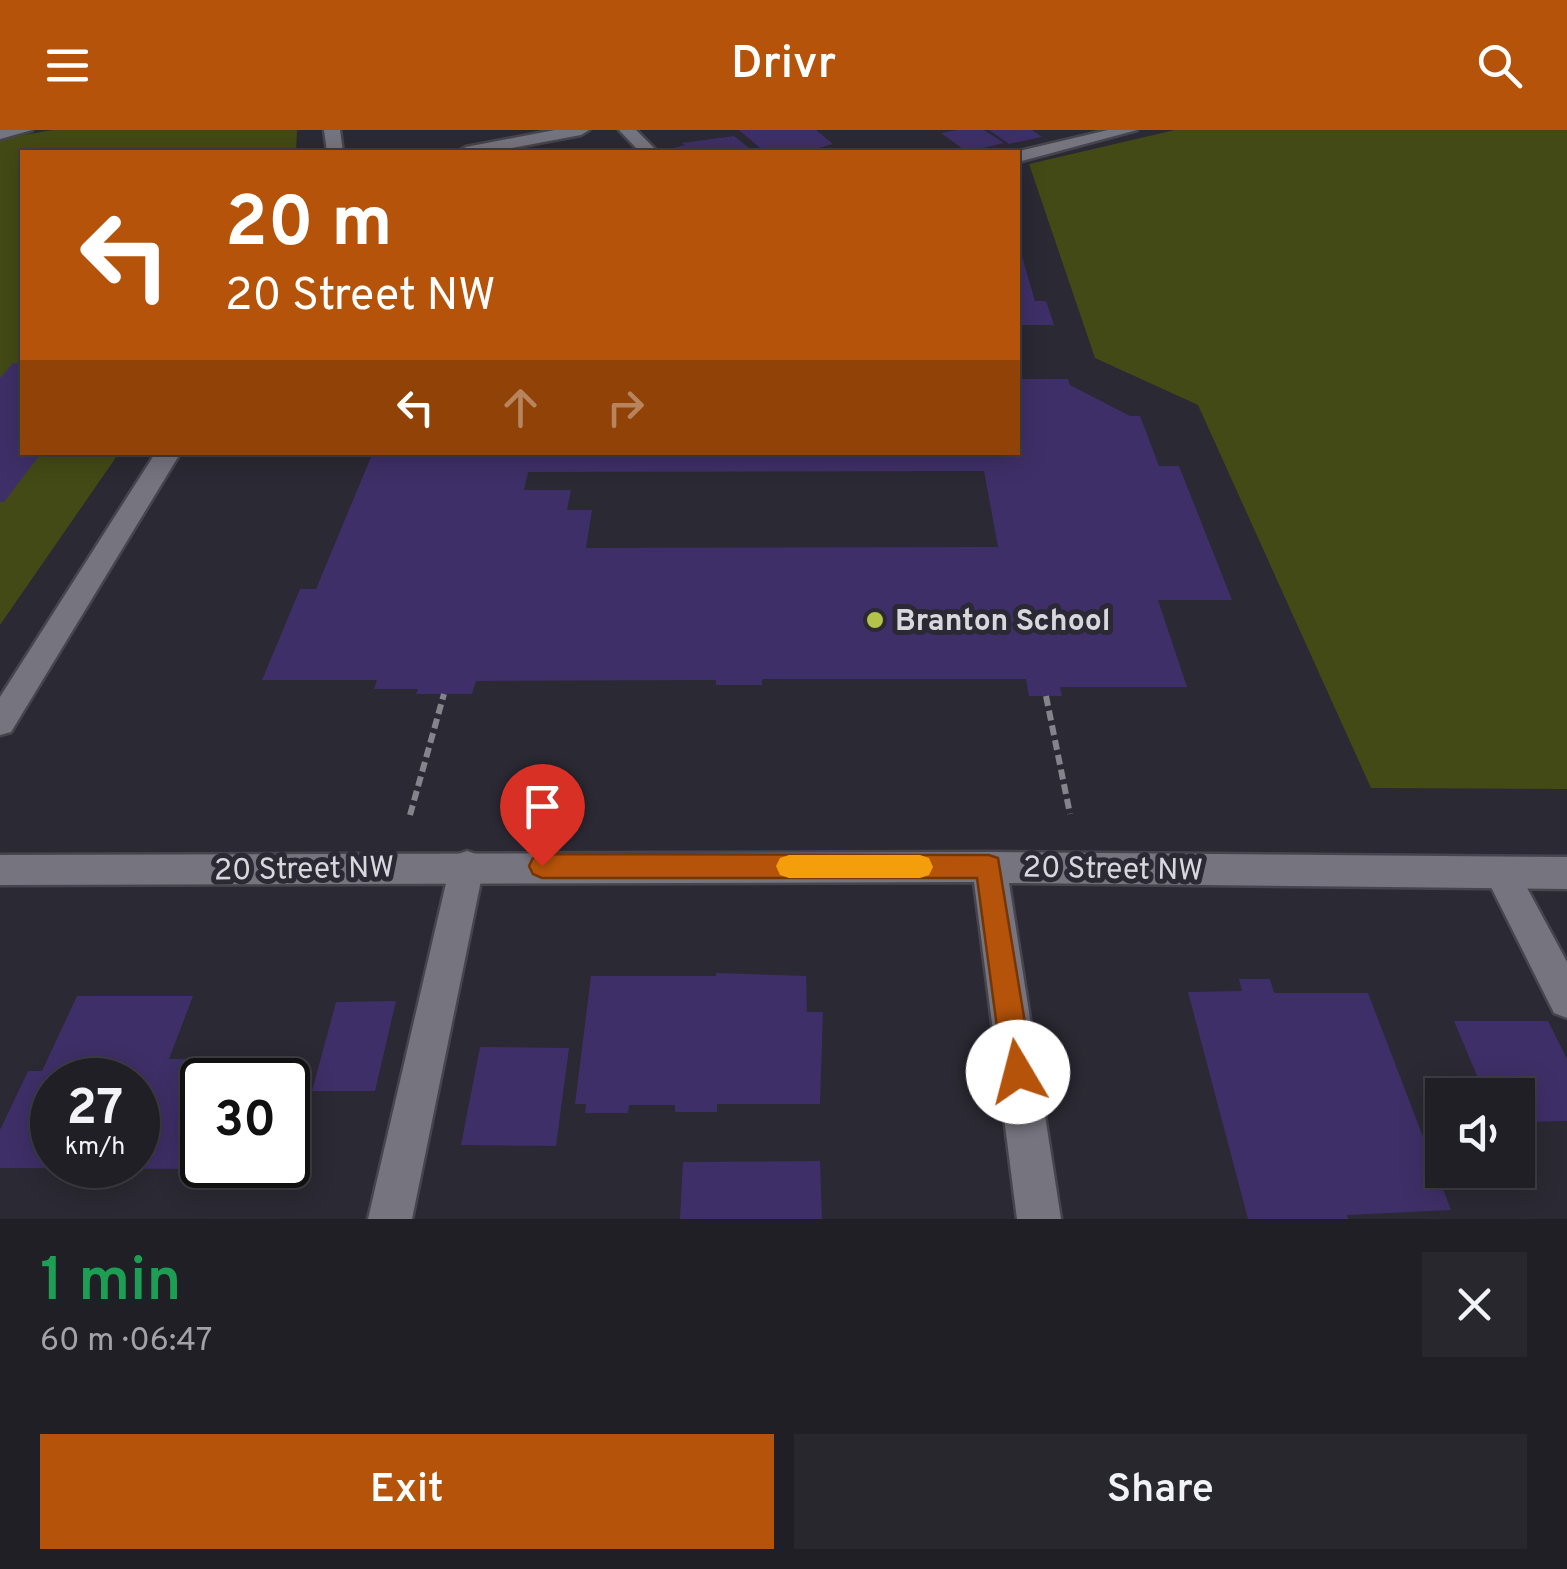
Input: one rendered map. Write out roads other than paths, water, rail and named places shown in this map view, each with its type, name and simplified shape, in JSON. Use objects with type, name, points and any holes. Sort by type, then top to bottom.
[{"type":"street","points":[[0,134],[24,130]]},
{"type":"street","points":[[476,150],[581,130]]},
{"type":"street","points":[[627,130],[647,150]]},
{"type":"street","points":[[1020,157],[1129,130]]},
{"type":"street","points":[[0,723],[167,455]]},
{"type":"street","points":[[390,1219],[467,866]]},
{"type":"street","name":"20 Street NW","points":[[0,870],[467,866],[1567,873]]},
{"type":"street","points":[[989,867],[1039,1219]]},
{"type":"street","points":[[1502,872],[1567,1000]]},
{"type":"place","name":"Branton School","points":[[875,620]]}]
